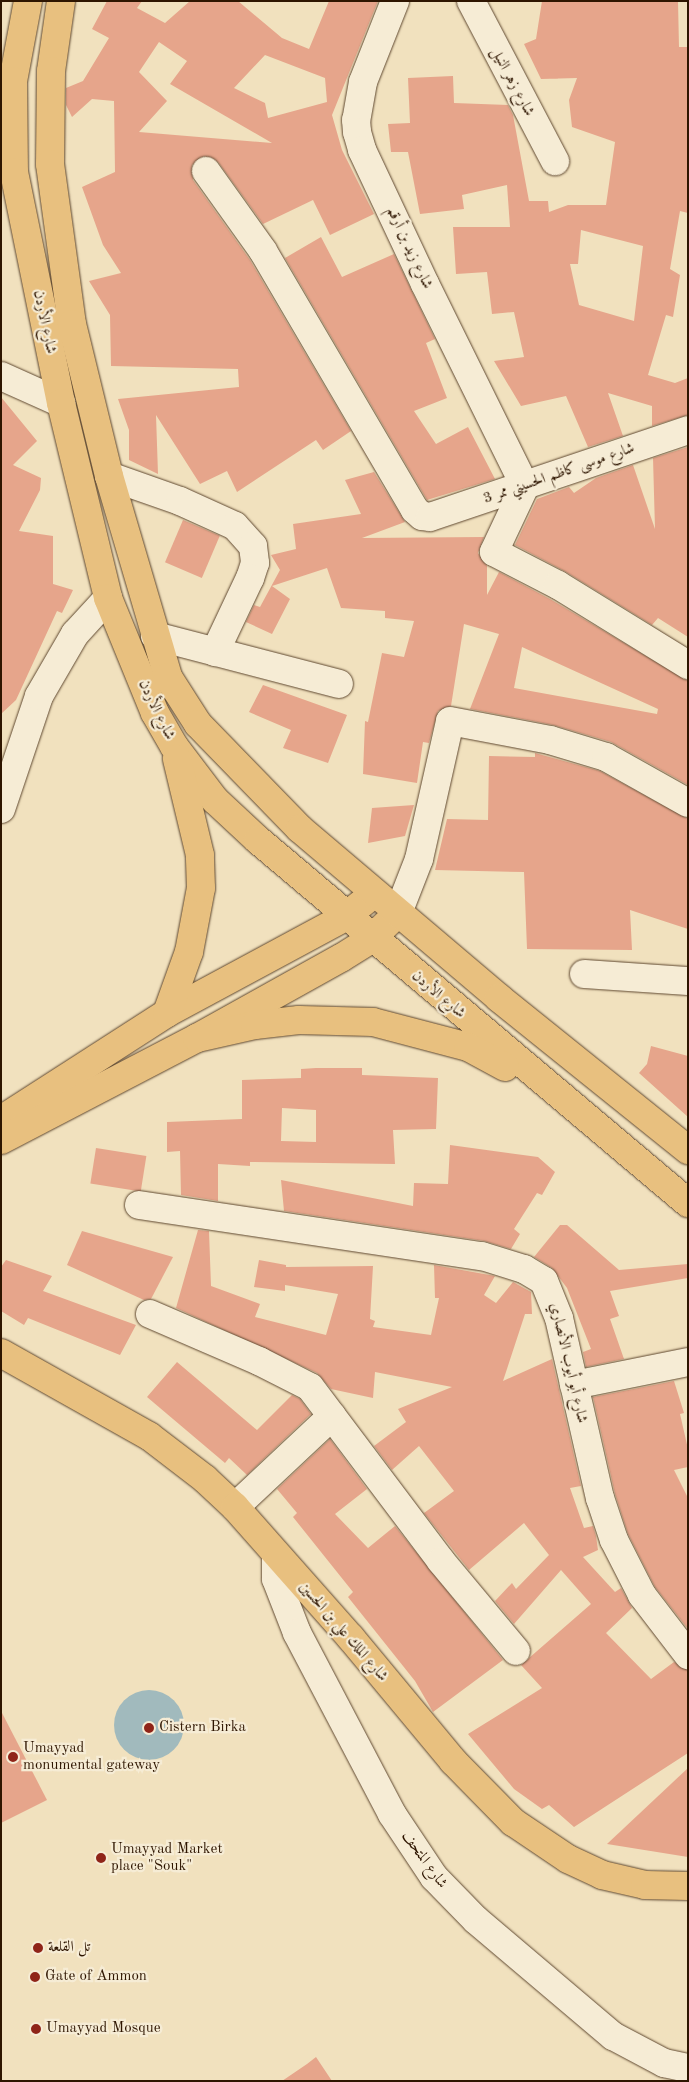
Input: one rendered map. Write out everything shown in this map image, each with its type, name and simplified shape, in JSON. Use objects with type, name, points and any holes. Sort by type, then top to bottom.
[{"type":"main road","name":"شارع الأردن","points":[[28,1],[7,89],[8,173],[108,598],[155,713],[174,746],[215,800],[345,917],[688,1203]]},
{"type":"main road","name":"شارع الأردن","points":[[61,1],[52,71],[50,164],[72,324],[108,476],[168,677],[198,724],[271,802],[373,894],[688,1150]]},
{"type":"main road","points":[[166,1013],[189,952],[201,888],[195,831],[174,746]]},
{"type":"main road","points":[[1,1120],[166,1013],[345,917],[373,894]]},
{"type":"main road","points":[[1,1140],[197,1038],[371,939],[398,914]]},
{"type":"main road","points":[[197,1038],[255,1025],[299,1020],[373,1022],[468,1047],[556,1094]]},
{"type":"main road","name":"شارع الملك علي بن الحسين","points":[[1,1353],[149,1436],[205,1479],[235,1508],[351,1638],[459,1768],[513,1822],[568,1859],[602,1875],[645,1885],[688,1886]]},
{"type":"street","name":"شارع زيد بن أرقم","points":[[395,1],[358,100],[356,120],[359,141],[524,486]]},
{"type":"street","name":"شارع زهر النيل","points":[[471,1],[555,161]]},
{"type":"street","name":"شارع موسى كاظم الحسيني ممر 3","points":[[206,171],[263,251],[415,510],[422,516],[430,517],[688,430]]},
{"type":"street","points":[[1,376],[61,403]]},
{"type":"street","points":[[108,476],[180,501],[234,526],[253,546],[255,563],[250,578],[215,652]]},
{"type":"street","points":[[524,486],[494,552],[558,585],[688,665]]},
{"type":"street","points":[[1,809],[39,696],[74,634],[108,598]]},
{"type":"street","points":[[155,636],[339,684]]},
{"type":"street","points":[[398,914],[418,859],[450,721],[550,740],[606,758],[688,803]]},
{"type":"street","points":[[584,974],[688,982]]},
{"type":"street","name":"شارع أبو أيوب الأنصاري","points":[[139,1206],[482,1256],[524,1269],[548,1287],[559,1318],[600,1498],[617,1547],[642,1595],[688,1655]]},
{"type":"street","points":[[150,1314],[302,1381],[316,1392],[441,1560],[516,1651]]},
{"type":"street","points":[[574,1385],[686,1368]]},
{"type":"street","points":[[235,1508],[332,1416]]},
{"type":"street","name":"شارع المتحف","points":[[276,1556],[276,1579],[297,1633],[392,1814],[434,1877],[476,1920],[614,2036],[664,2063],[688,2068]]},
{"type":"water","name":"Cistern Birka","points":[[149,1690],[162,1693],[174,1700],[181,1712],[184,1725],[181,1738],[174,1750],[162,1757],[149,1760],[136,1757],[124,1750],[117,1738],[114,1725],[117,1712],[124,1700],[136,1693]]},
{"type":"building","points":[[107,1],[142,1],[137,8],[165,23],[190,1],[238,1],[282,38],[309,49],[329,1],[378,1],[332,115],[342,150],[374,214],[330,235],[313,200],[263,224],[218,162],[204,156],[192,165],[193,180],[250,260],[351,431],[323,450],[316,440],[237,492],[227,471],[200,484],[156,415],[158,474],[129,460],[129,430],[118,399],[239,387],[238,369],[111,366],[110,315],[89,281],[121,273],[103,245],[82,187],[115,172],[114,101],[92,99],[72,117],[66,105],[66,88],[83,81],[109,38],[92,29]],"holes":[[[159,42],[187,61],[170,84],[272,143],[139,132],[167,101],[139,72]],[[265,55],[325,78],[327,102],[268,118],[265,103],[234,88]]]},
{"type":"building","points":[[542,1],[678,1],[679,47],[688,47],[688,213],[680,211],[670,269],[680,275],[673,317],[666,315],[648,375],[675,383],[688,378],[688,415],[652,426],[652,406],[608,393],[623,436],[588,447],[566,396],[521,406],[494,361],[524,357],[514,312],[492,314],[487,272],[456,274],[453,227],[510,227],[507,185],[462,195],[464,209],[420,214],[408,152],[391,152],[388,124],[410,123],[408,78],[453,76],[454,103],[508,105],[513,115],[529,201],[548,201],[549,212],[568,205],[606,205],[615,142],[572,127],[569,100],[577,78],[541,79],[524,44],[536,39]],"holes":[[[581,230],[643,246],[634,321],[579,305],[570,264],[578,264]]]},
{"type":"building","points":[[321,237],[342,277],[394,254],[435,339],[426,343],[447,398],[414,411],[436,444],[468,427],[495,479],[427,500],[285,258]]},
{"type":"building","points":[[1,397],[37,441],[13,465],[41,478],[40,490],[19,531],[53,536],[53,584],[73,590],[62,613],[57,611],[16,700],[1,714]]},
{"type":"building","points":[[688,447],[688,637],[658,618],[652,625],[566,572],[515,545],[537,499],[569,487],[574,493],[596,478],[633,465],[655,529],[653,458]]},
{"type":"building","points":[[374,472],[405,522],[362,538],[484,537],[478,553],[487,566],[487,595],[499,572],[550,599],[688,681],[688,785],[611,742],[553,725],[470,709],[499,634],[464,624],[451,706],[438,711],[429,743],[423,742],[417,783],[363,774],[365,721],[368,722],[382,653],[404,657],[414,621],[385,618],[385,611],[341,608],[327,568],[272,586],[290,599],[272,634],[246,622],[254,605],[260,607],[280,570],[271,555],[296,549],[293,524],[361,514],[345,480]],"holes":[[[522,647],[658,709],[657,714],[514,688]]]},
{"type":"building","points":[[183,520],[220,536],[202,578],[165,562]]},
{"type":"building","points":[[263,685],[347,715],[328,763],[283,748],[291,730],[249,712]]},
{"type":"building","points":[[535,753],[600,771],[688,819],[688,929],[630,910],[632,950],[527,949],[524,872],[435,870],[447,819],[488,820],[489,756],[535,757]]},
{"type":"building","points":[[414,805],[405,836],[368,843],[372,808]]},
{"type":"building","points":[[651,1046],[688,1056],[688,1117],[639,1073],[647,1064]]},
{"type":"building","points":[[362,1068],[362,1075],[438,1078],[436,1129],[393,1130],[395,1164],[250,1162],[250,1166],[218,1164],[218,1201],[181,1195],[180,1151],[167,1152],[167,1122],[242,1119],[242,1080],[301,1078],[301,1069]],"holes":[[[282,1108],[316,1110],[316,1142],[281,1141]]]},
{"type":"building","points":[[450,1145],[538,1157],[555,1172],[542,1195],[537,1193],[514,1229],[520,1234],[511,1249],[484,1241],[284,1211],[281,1180],[413,1206],[414,1183],[448,1184]]},
{"type":"building","points":[[96,1148],[146,1156],[141,1192],[90,1184]]},
{"type":"building","points":[[560,1225],[567,1225],[619,1270],[688,1264],[688,1278],[610,1291],[619,1316],[610,1319],[624,1359],[586,1367],[583,1352],[591,1349],[567,1288],[552,1268],[534,1257]]},
{"type":"building","points":[[198,1230],[209,1231],[211,1286],[260,1304],[255,1317],[326,1335],[338,1294],[285,1285],[285,1291],[254,1287],[259,1260],[286,1265],[286,1267],[373,1266],[370,1319],[375,1321],[373,1327],[431,1335],[439,1298],[435,1298],[434,1265],[495,1276],[484,1295],[496,1303],[513,1282],[531,1292],[532,1314],[525,1314],[503,1381],[552,1359],[581,1486],[570,1488],[584,1528],[593,1526],[596,1536],[598,1550],[583,1557],[615,1592],[621,1588],[632,1608],[606,1633],[651,1679],[674,1662],[688,1670],[688,1753],[574,1827],[549,1805],[542,1809],[514,1789],[468,1734],[542,1688],[521,1665],[591,1604],[561,1570],[514,1624],[495,1601],[512,1583],[516,1589],[549,1555],[524,1523],[469,1570],[424,1513],[454,1491],[419,1446],[392,1470],[374,1446],[406,1422],[398,1409],[452,1387],[375,1372],[373,1398],[331,1389],[317,1373],[176,1308]]},
{"type":"building","points":[[82,1231],[173,1257],[151,1299],[144,1300],[67,1265]]},
{"type":"building","points":[[6,1260],[52,1276],[43,1291],[136,1325],[120,1355],[28,1318],[24,1325],[1,1311],[1,1267]]},
{"type":"building","points":[[177,1362],[257,1430],[292,1395],[300,1399],[311,1414],[247,1475],[229,1458],[225,1463],[147,1397]]},
{"type":"building","points":[[674,1381],[684,1413],[680,1414],[688,1449],[688,1467],[674,1470],[688,1498],[688,1629],[655,1587],[628,1534],[615,1494],[593,1397]]},
{"type":"building","points":[[330,1439],[367,1489],[335,1514],[368,1548],[395,1526],[503,1660],[433,1712],[415,1681],[348,1597],[353,1592],[293,1517],[297,1513],[277,1489]]},
{"type":"building","name":"Umayyad monumental gateway","points":[[1,1711],[47,1800],[1,1823]]},
{"type":"building","points":[[688,1768],[688,1857],[607,1844]]},
{"type":"building","points":[[316,2057],[332,2081],[282,2081],[307,2064]]},
{"type":"place","name":"Cistern Birka","points":[[149,1728]]},
{"type":"place","name":"Umayyad monumental gateway","points":[[13,1757]]},
{"type":"place","name":"Umayyad Market place \"Souk\"","points":[[101,1858]]},
{"type":"place","name":"تل القلعة","points":[[38,1948]]},
{"type":"place","name":"Gate of Ammon","points":[[35,1977]]},
{"type":"place","name":"Umayyad Mosque","points":[[36,2029]]}]
